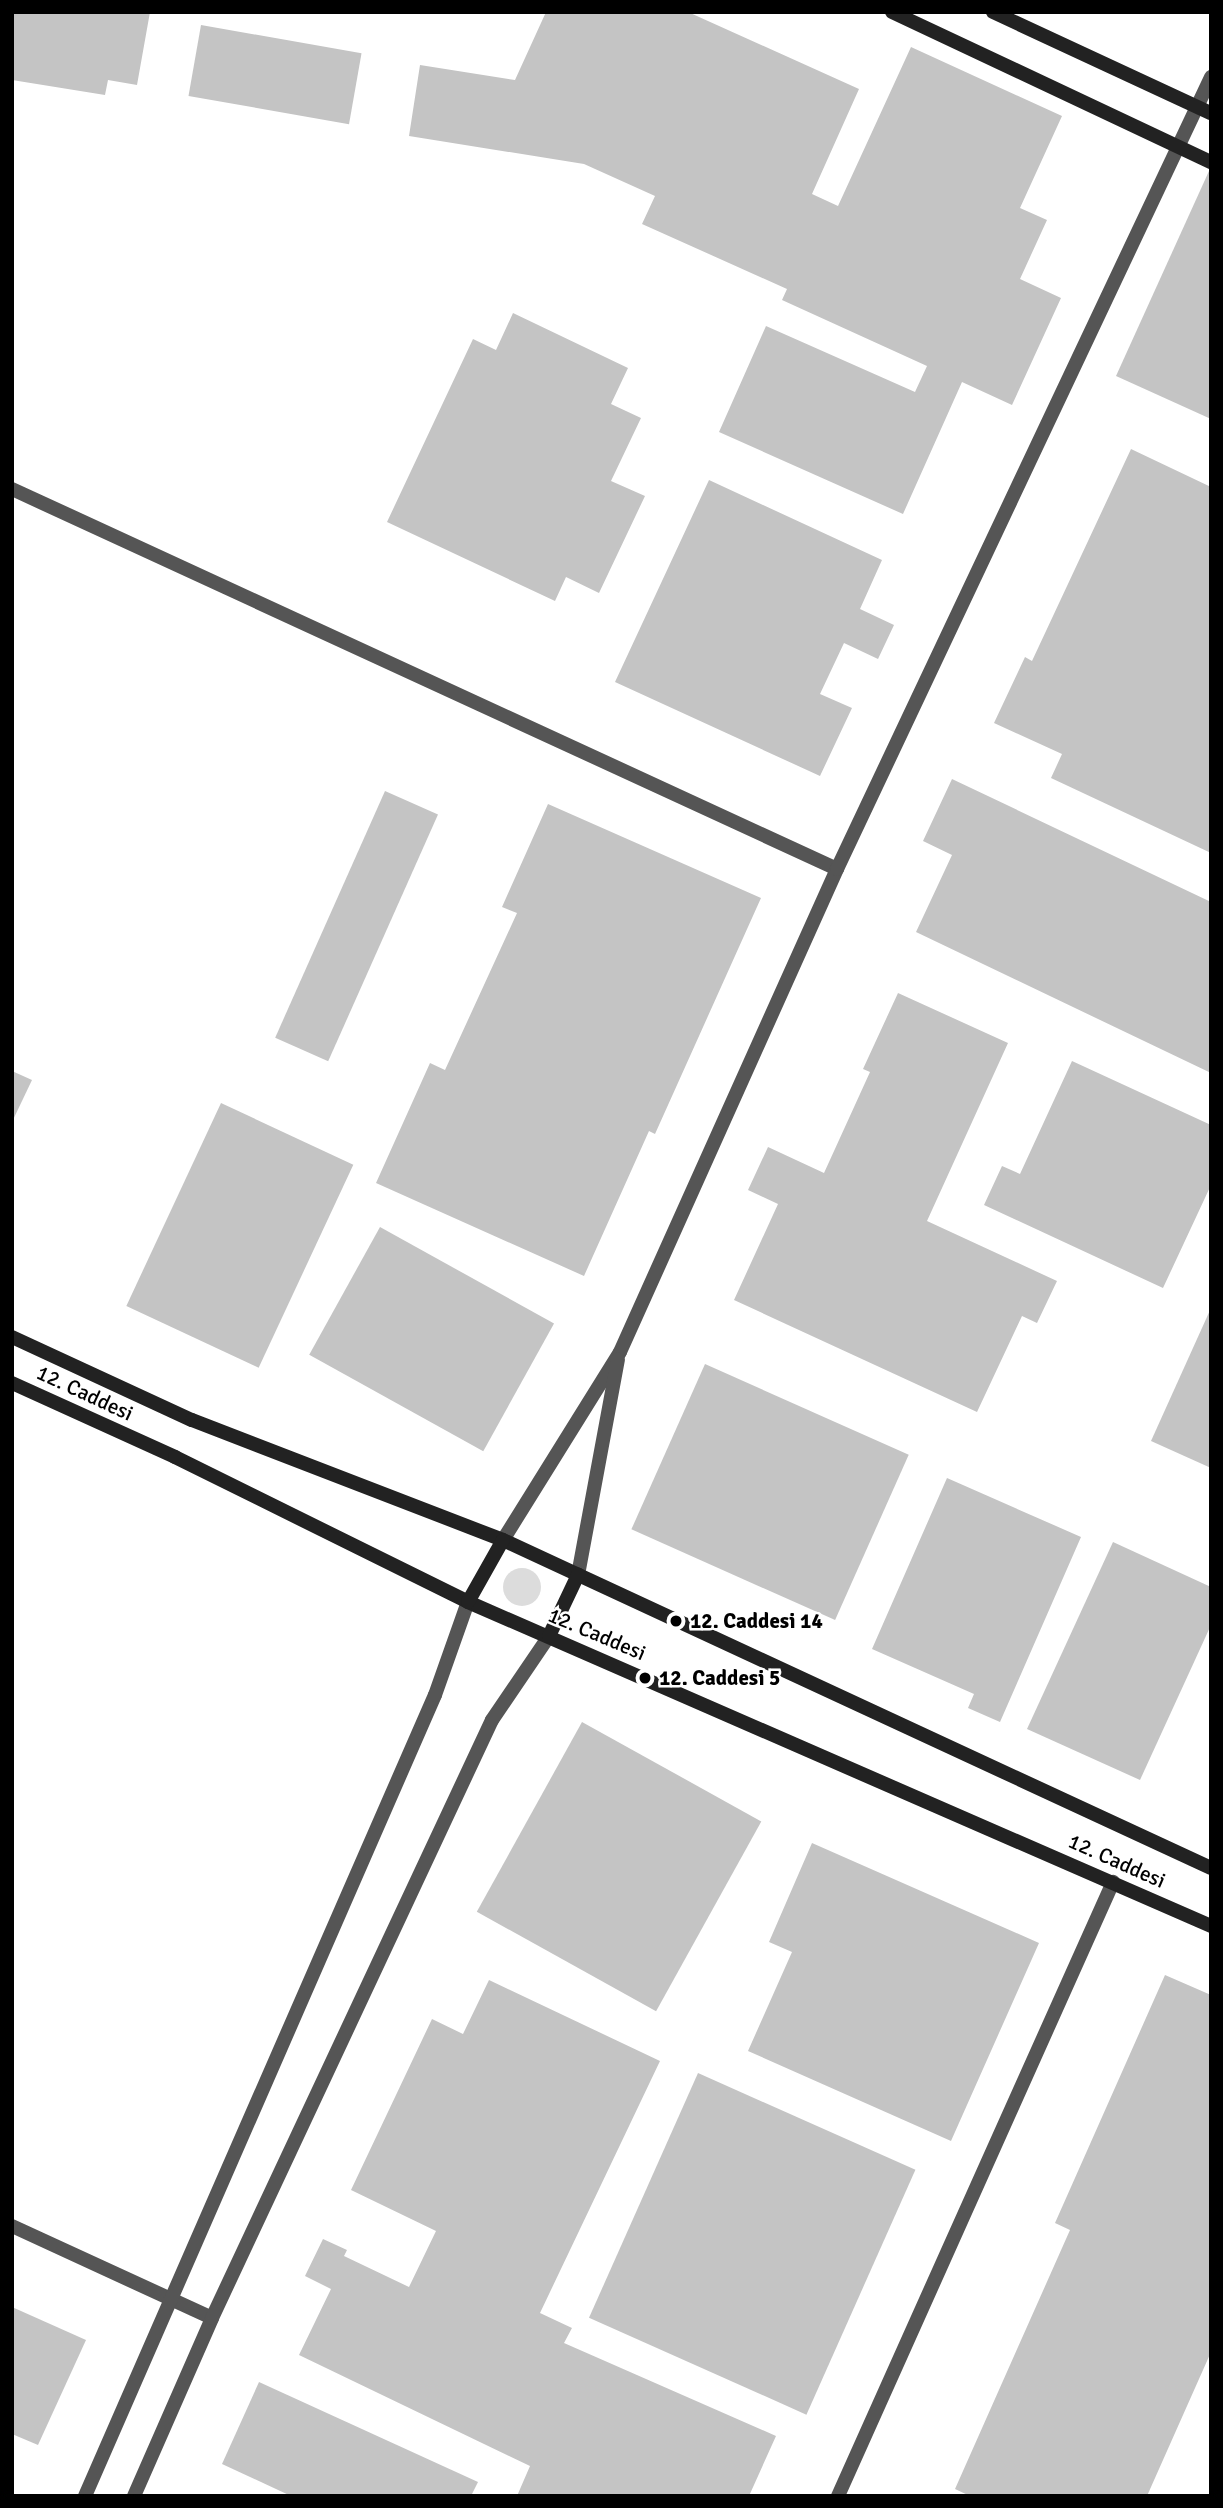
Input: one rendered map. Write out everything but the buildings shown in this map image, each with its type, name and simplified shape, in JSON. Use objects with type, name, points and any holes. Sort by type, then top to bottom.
[{"type":"street","points":[[892,12],[1211,162]]},
{"type":"street","points":[[993,12],[1211,113]]},
{"type":"street","points":[[85,2496],[435,1695],[468,1602],[503,1540],[620,1352],[837,869],[1211,77]]},
{"type":"street","points":[[12,489],[837,869]]},
{"type":"street","name":"12. Caddesi","points":[[12,1338],[192,1420],[503,1540],[1211,1868]]},
{"type":"street","points":[[135,2496],[212,2318],[492,1720],[549,1636],[578,1575],[620,1352]]},
{"type":"street","name":"12. Caddesi","points":[[12,1383],[175,1457],[468,1602],[1211,1926]]},
{"type":"street","points":[[838,2496],[1113,1882]]},
{"type":"street","points":[[12,2226],[212,2318]]},
{"type":"shaded area","points":[[522,1568],[536,1573],[541,1587],[536,1601],[522,1606],[508,1601],[503,1587],[508,1573]]},
{"type":"place","name":"12. Caddesi 14","points":[[676,1621]]},
{"type":"place","name":"12. Caddesi 5","points":[[645,1678]]}]
